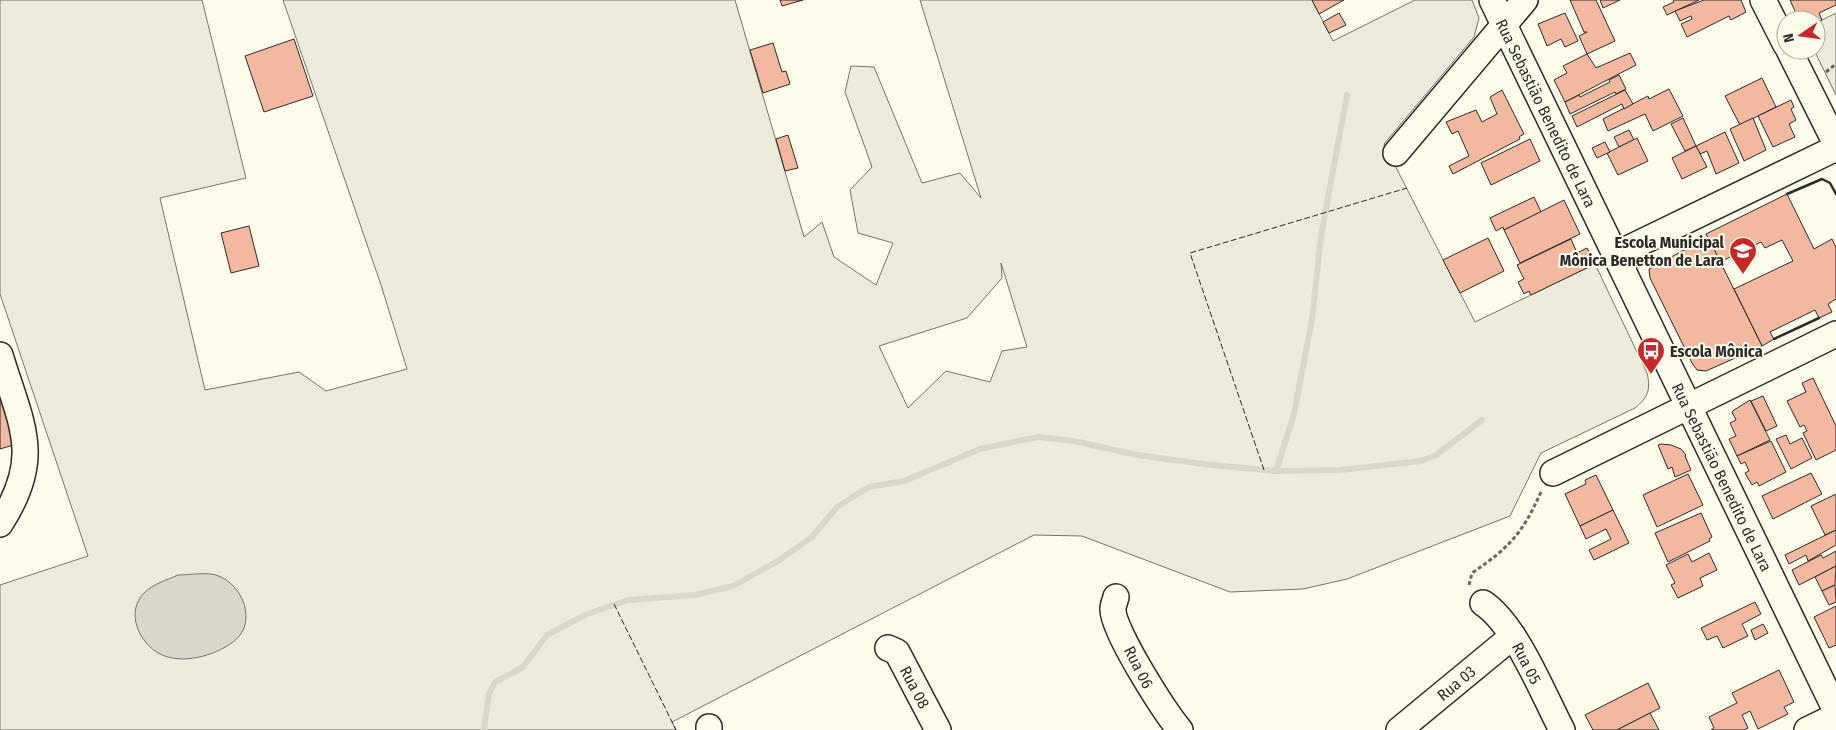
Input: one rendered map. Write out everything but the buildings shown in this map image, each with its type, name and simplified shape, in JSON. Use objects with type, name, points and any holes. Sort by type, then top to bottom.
[{"type":"street","name":"Rua Sebastião Benedito de Lara","points":[[1492,0],[1836,711]]},
{"type":"street","points":[[1396,153],[1525,0]]},
{"type":"street","points":[[1764,0],[1776,25]]},
{"type":"street","points":[[1794,60],[1836,144]]},
{"type":"street","points":[[1615,255],[1836,148]]},
{"type":"street","points":[[1553,473],[1836,334]]},
{"type":"street","points":[[0,355],[26,442],[26,456],[23,479],[12,506],[0,524]]},
{"type":"street","name":"Rua 06","points":[[1116,597],[1113,609],[1117,624],[1151,690],[1180,730]]},
{"type":"street","name":"Rua 05","points":[[1484,603],[1493,609],[1513,636],[1562,730]]},
{"type":"street","name":"Rua 03","points":[[1399,730],[1513,636]]},
{"type":"street","name":"Rua 08","points":[[888,648],[897,652],[938,730]]},
{"type":"street","points":[[1807,730],[1836,716]]},
{"type":"path","points":[[1484,603],[1470,586],[1472,573],[1507,547],[1516,537],[1553,473]]},
{"type":"shaded area","points":[[0,0],[202,0],[246,178],[160,198],[205,390],[299,372],[326,391],[407,369],[381,285],[283,0],[735,0],[804,237],[822,222],[834,257],[876,285],[893,243],[858,233],[850,190],[872,167],[845,92],[851,66],[874,67],[922,183],[960,173],[981,198],[920,0],[1312,0],[1333,41],[1415,0],[1472,0],[1479,18],[1474,37],[1384,144],[1475,322],[1595,264],[1647,373],[1649,384],[1646,397],[1635,408],[1541,453],[1510,516],[1347,579],[1303,589],[1230,592],[1082,536],[1034,535],[672,722],[676,730],[0,730],[0,585],[88,556],[0,294]],"holes":[[[1001,263],[1027,347],[1002,351],[990,382],[946,371],[908,408],[879,346],[967,318],[1002,278]]]},
{"type":"shaded area","points":[[1836,13],[1836,95],[1819,60],[1826,60],[1826,18]]},
{"type":"shaded area","points":[[212,574],[226,580],[234,587],[240,595],[246,615],[245,625],[241,634],[233,642],[207,655],[178,659],[160,654],[146,642],[141,635],[135,618],[138,601],[152,587],[178,575]]},
{"type":"waterway","points":[[1276,471],[1294,414],[1312,319],[1321,236],[1347,95]]},
{"type":"waterway","points":[[484,730],[489,694],[495,682],[523,667],[547,635],[585,615],[628,600],[695,595],[733,586],[778,561],[812,537],[837,507],[869,487],[904,481],[980,449],[1038,437],[1074,441],[1137,455],[1211,465],[1276,471],[1340,470],[1421,461],[1436,455],[1482,420]]},
{"type":"fence","points":[[1264,470],[1190,253],[1407,188]]},
{"type":"fence","points":[[614,604],[676,730]]},
{"type":"wall","points":[[1787,194],[1822,179],[1830,183],[1836,194]]},
{"type":"wall","points":[[1774,339],[1819,318]]},
{"type":"place","name":"Escola Municipal Mônica Benetton de Lara","points":[[1743,275]]},
{"type":"place","name":"Escola Mônica","points":[[1651,375]]}]
